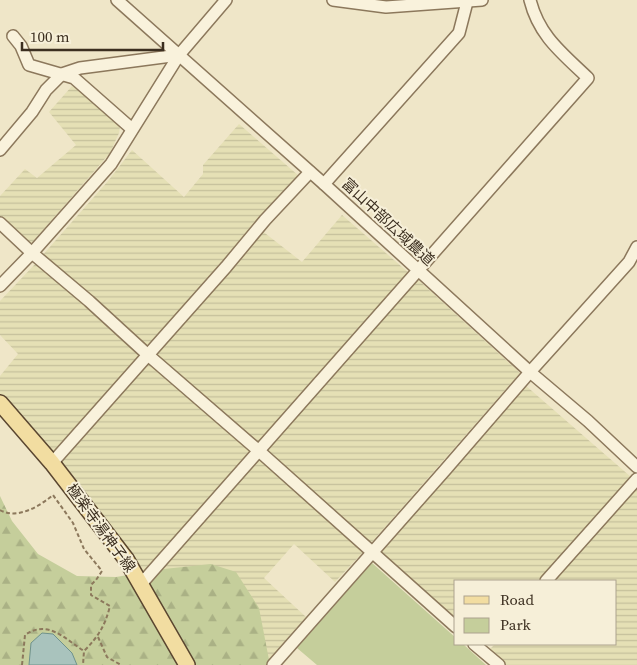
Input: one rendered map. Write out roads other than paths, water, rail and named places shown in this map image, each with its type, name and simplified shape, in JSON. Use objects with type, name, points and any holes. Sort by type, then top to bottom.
[{"type":"main road","name":"極楽寺湯神子線","points":[[0,403],[52,463],[126,559],[186,665]]},
{"type":"street","name":"富山中部広域農道","points":[[118,0],[637,467]]},
{"type":"street","points":[[0,286],[111,164],[179,55],[224,0]]},
{"type":"street","points":[[333,0],[386,7],[482,0]]},
{"type":"street","points":[[141,584],[588,78],[551,43],[534,17],[530,0]]},
{"type":"street","points":[[324,184],[459,33],[467,2]]},
{"type":"street","points":[[13,36],[21,46],[29,65],[74,78],[132,129]]},
{"type":"street","points":[[0,150],[32,112],[46,90],[62,74],[80,68],[179,55]]},
{"type":"street","points":[[52,463],[226,267],[265,220],[310,172]]},
{"type":"street","points":[[0,223],[454,625]]},
{"type":"street","points":[[273,665],[629,262],[637,247]]},
{"type":"street","points":[[547,580],[637,479]]},
{"type":"street","points":[[487,648],[499,665]]},
{"type":"water","points":[[42,633],[53,634],[72,653],[77,665],[29,665],[31,643]]}]
